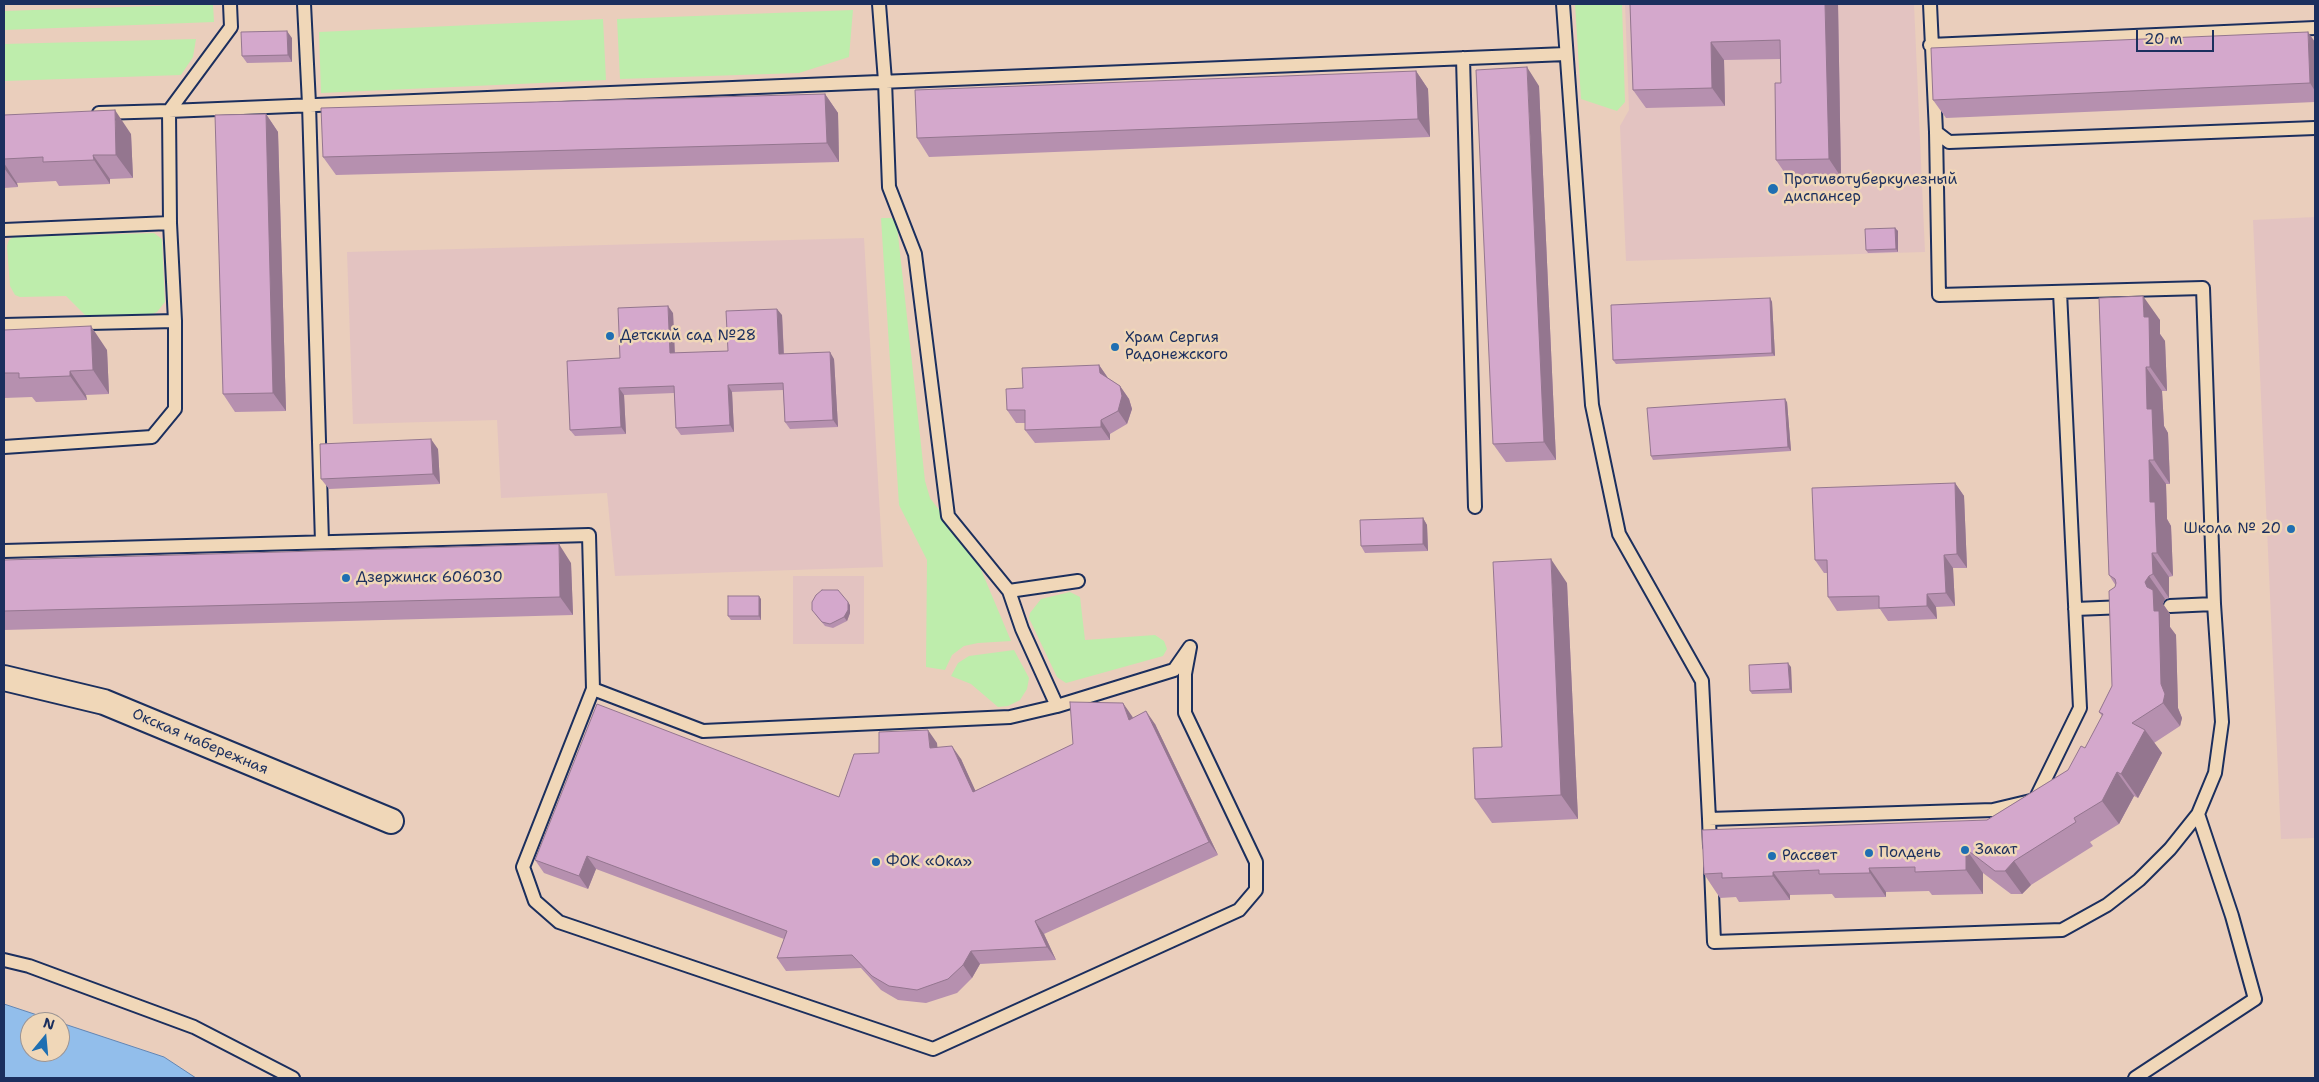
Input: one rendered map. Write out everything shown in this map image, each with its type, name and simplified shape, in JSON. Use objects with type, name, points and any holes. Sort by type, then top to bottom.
[{"type":"street","name":"Окская набережная","points":[[4,678],[104,702],[391,821]]},
{"type":"lane","points":[[4,446],[152,437],[175,410],[175,321],[170,224],[168,111],[231,27],[230,4]]},
{"type":"lane","points":[[304,4],[309,104],[322,542]]},
{"type":"lane","points":[[880,4],[889,187],[916,254],[948,516],[1008,591],[1022,629],[1056,706]]},
{"type":"lane","points":[[1563,4],[1592,405],[1619,534],[1702,681],[1714,942],[2062,930],[2107,905],[2139,880],[2170,848],[2198,814],[2215,772],[2222,722],[2214,604],[2203,288],[1939,295],[1936,132],[1930,45],[1930,4]]},
{"type":"lane","points":[[1930,45],[2315,28]]},
{"type":"lane","points":[[84,114],[1566,54]]},
{"type":"lane","points":[[1463,58],[1475,507]]},
{"type":"lane","points":[[1936,132],[1949,142],[2315,128]]},
{"type":"lane","points":[[4,230],[170,224]]},
{"type":"lane","points":[[1709,820],[1993,810],[2034,800],[2080,708],[2060,292]]},
{"type":"lane","points":[[4,325],[175,321]]},
{"type":"lane","points":[[4,551],[589,535],[593,689],[523,867],[535,901],[559,922],[932,1049],[1239,910],[1256,890],[1256,862],[1185,713],[1185,674],[1190,647],[1174,670],[1056,706],[1010,717],[703,731],[593,689]]},
{"type":"lane","points":[[1008,591],[1078,581]]},
{"type":"lane","points":[[2170,606],[2214,604]]},
{"type":"lane","points":[[2075,609],[2125,607]]},
{"type":"lane","points":[[2135,1078],[2255,999],[2232,916],[2198,814]]},
{"type":"lane","points":[[4,960],[29,966],[194,1027],[293,1078]]},
{"type":"shaded area","name":"Противотуберкулезный диспансер","points":[[1625,4],[1914,4],[1925,252],[1626,261],[1620,126],[1629,110]]},
{"type":"shaded area","name":"Школа № 20","points":[[2315,217],[2315,838],[2281,839],[2253,220]]},
{"type":"shaded area","name":"Детский сад №28","points":[[864,238],[883,567],[615,576],[607,493],[501,498],[497,420],[353,424],[347,252]]},
{"type":"shaded area","points":[[793,576],[864,576],[864,644],[793,644]]},
{"type":"green space","points":[[213,4],[214,22],[4,30],[4,11]]},
{"type":"green space","points":[[1575,4],[1622,4],[1625,102],[1617,111],[1581,99]]},
{"type":"green space","points":[[853,10],[849,57],[799,73],[620,79],[617,19]]},
{"type":"green space","points":[[603,19],[606,80],[321,93],[319,32]]},
{"type":"green space","points":[[196,39],[193,57],[181,75],[5,81],[4,44]]},
{"type":"green space","points":[[881,218],[892,218],[897,226],[925,481],[930,498],[977,560],[1011,641],[978,643],[964,646],[952,655],[945,670],[926,667],[927,560],[899,505]]},
{"type":"green space","points":[[154,233],[162,239],[165,302],[157,312],[145,317],[86,316],[66,296],[20,297],[15,295],[10,286],[7,246],[9,240],[13,237]]},
{"type":"green space","points":[[1070,592],[1080,597],[1085,640],[1155,635],[1164,641],[1167,649],[1163,656],[1066,683],[1057,677],[1029,618],[1030,613],[1041,599]]},
{"type":"green space","points":[[1014,650],[1029,678],[1027,689],[1020,700],[1008,706],[998,707],[971,684],[951,676],[958,663],[969,656]]},
{"type":"water","points":[[4,1004],[28,1012],[20,1012],[20,1062],[70,1062],[70,1026],[164,1057],[196,1078],[4,1078]]},
{"type":"building","points":[[1630,4],[1825,4],[1829,159],[1776,160],[1775,83],[1781,83],[1780,40],[1711,42],[1712,88],[1633,90]]},
{"type":"building","points":[[287,31],[288,55],[242,56],[241,32]]},
{"type":"building","points":[[2308,32],[2310,83],[1933,100],[1931,48]]},
{"type":"building","points":[[1527,67],[1544,442],[1493,444],[1476,70]]},
{"type":"building","points":[[1416,71],[1418,119],[917,138],[915,90]]},
{"type":"building","points":[[825,94],[827,143],[323,157],[321,108]]},
{"type":"building","points":[[115,110],[116,155],[93,155],[94,160],[43,162],[43,157],[4,159],[4,115]]},
{"type":"building","points":[[266,114],[273,393],[223,394],[215,115]]},
{"type":"building","points":[[1895,228],[1896,249],[1866,250],[1865,229]]},
{"type":"building","points":[[2143,296],[2144,317],[2149,317],[2150,367],[2146,367],[2147,409],[2152,409],[2154,460],[2149,460],[2150,502],[2155,502],[2157,553],[2152,553],[2153,574],[2145,582],[2147,587],[2153,590],[2154,611],[2159,611],[2161,684],[2165,694],[2163,703],[2132,723],[2145,730],[2121,774],[2117,772],[2102,801],[2074,818],[2076,822],[2014,861],[2005,871],[1995,871],[1966,849],[1966,870],[1915,872],[1915,867],[1869,868],[1870,873],[1819,874],[1819,870],[1773,872],[1773,876],[1722,878],[1722,873],[1704,874],[1702,830],[1987,820],[2068,770],[2081,746],[2085,748],[2103,714],[2099,712],[2112,686],[2109,591],[2115,587],[2116,583],[2115,579],[2109,575],[2099,298]]},
{"type":"building","points":[[1770,298],[1772,353],[1613,360],[1611,305]]},
{"type":"building","points":[[668,306],[670,353],[728,351],[726,311],[777,309],[779,354],[830,352],[833,420],[785,422],[783,383],[728,385],[730,425],[676,428],[674,386],[619,388],[621,427],[570,430],[567,361],[620,358],[618,308]]},
{"type":"building","points":[[91,326],[93,370],[70,371],[70,376],[19,378],[19,373],[4,373],[4,330]]},
{"type":"building","name":"Храм Сергия Радонежского","points":[[1099,365],[1100,373],[1120,386],[1122,396],[1118,411],[1101,420],[1101,427],[1025,430],[1025,410],[1007,410],[1006,389],[1023,388],[1022,368]]},
{"type":"building","points":[[1785,399],[1788,447],[1651,456],[1647,408]]},
{"type":"building","points":[[431,439],[433,474],[321,479],[320,444]]},
{"type":"building","points":[[1955,483],[1957,554],[1944,555],[1946,593],[1927,594],[1927,606],[1879,608],[1879,596],[1828,597],[1827,560],[1815,560],[1812,488]]},
{"type":"building","points":[[1423,518],[1423,544],[1361,546],[1360,520]]},
{"type":"building","points":[[559,544],[560,597],[4,611],[4,560]]},
{"type":"building","points":[[1551,559],[1561,795],[1475,799],[1473,748],[1502,747],[1493,562]]},
{"type":"building","points":[[822,590],[838,590],[848,602],[848,610],[844,617],[830,624],[822,622],[812,610],[812,602]]},
{"type":"building","points":[[728,596],[759,596],[759,616],[728,616]]},
{"type":"building","points":[[1788,663],[1790,689],[1750,691],[1749,665]]},
{"type":"building","name":"ФОК «Ока»","points":[[1070,702],[1123,703],[1129,720],[1146,711],[1209,842],[1035,921],[1047,947],[971,951],[963,965],[948,979],[917,990],[889,986],[872,976],[852,955],[777,958],[787,931],[587,856],[579,876],[535,860],[597,704],[839,797],[854,754],[879,753],[879,732],[928,730],[930,748],[952,746],[973,792],[1073,744]]},
{"type":"place","name":"Противотуберкулезный диспансер","points":[[1773,189]]},
{"type":"place","name":"Детский сад №28","points":[[610,336]]},
{"type":"place","name":"Храм Сергия Радонежского","points":[[1115,347]]},
{"type":"place","name":"Школа № 20","points":[[2291,529]]},
{"type":"place","name":"Дзержинск 606030","points":[[346,578]]},
{"type":"place","name":"Закат","points":[[1965,850]]},
{"type":"place","name":"Полдень","points":[[1869,853]]},
{"type":"place","name":"Рассвет","points":[[1772,856]]},
{"type":"place","name":"ФОК «Ока»","points":[[876,862]]}]
